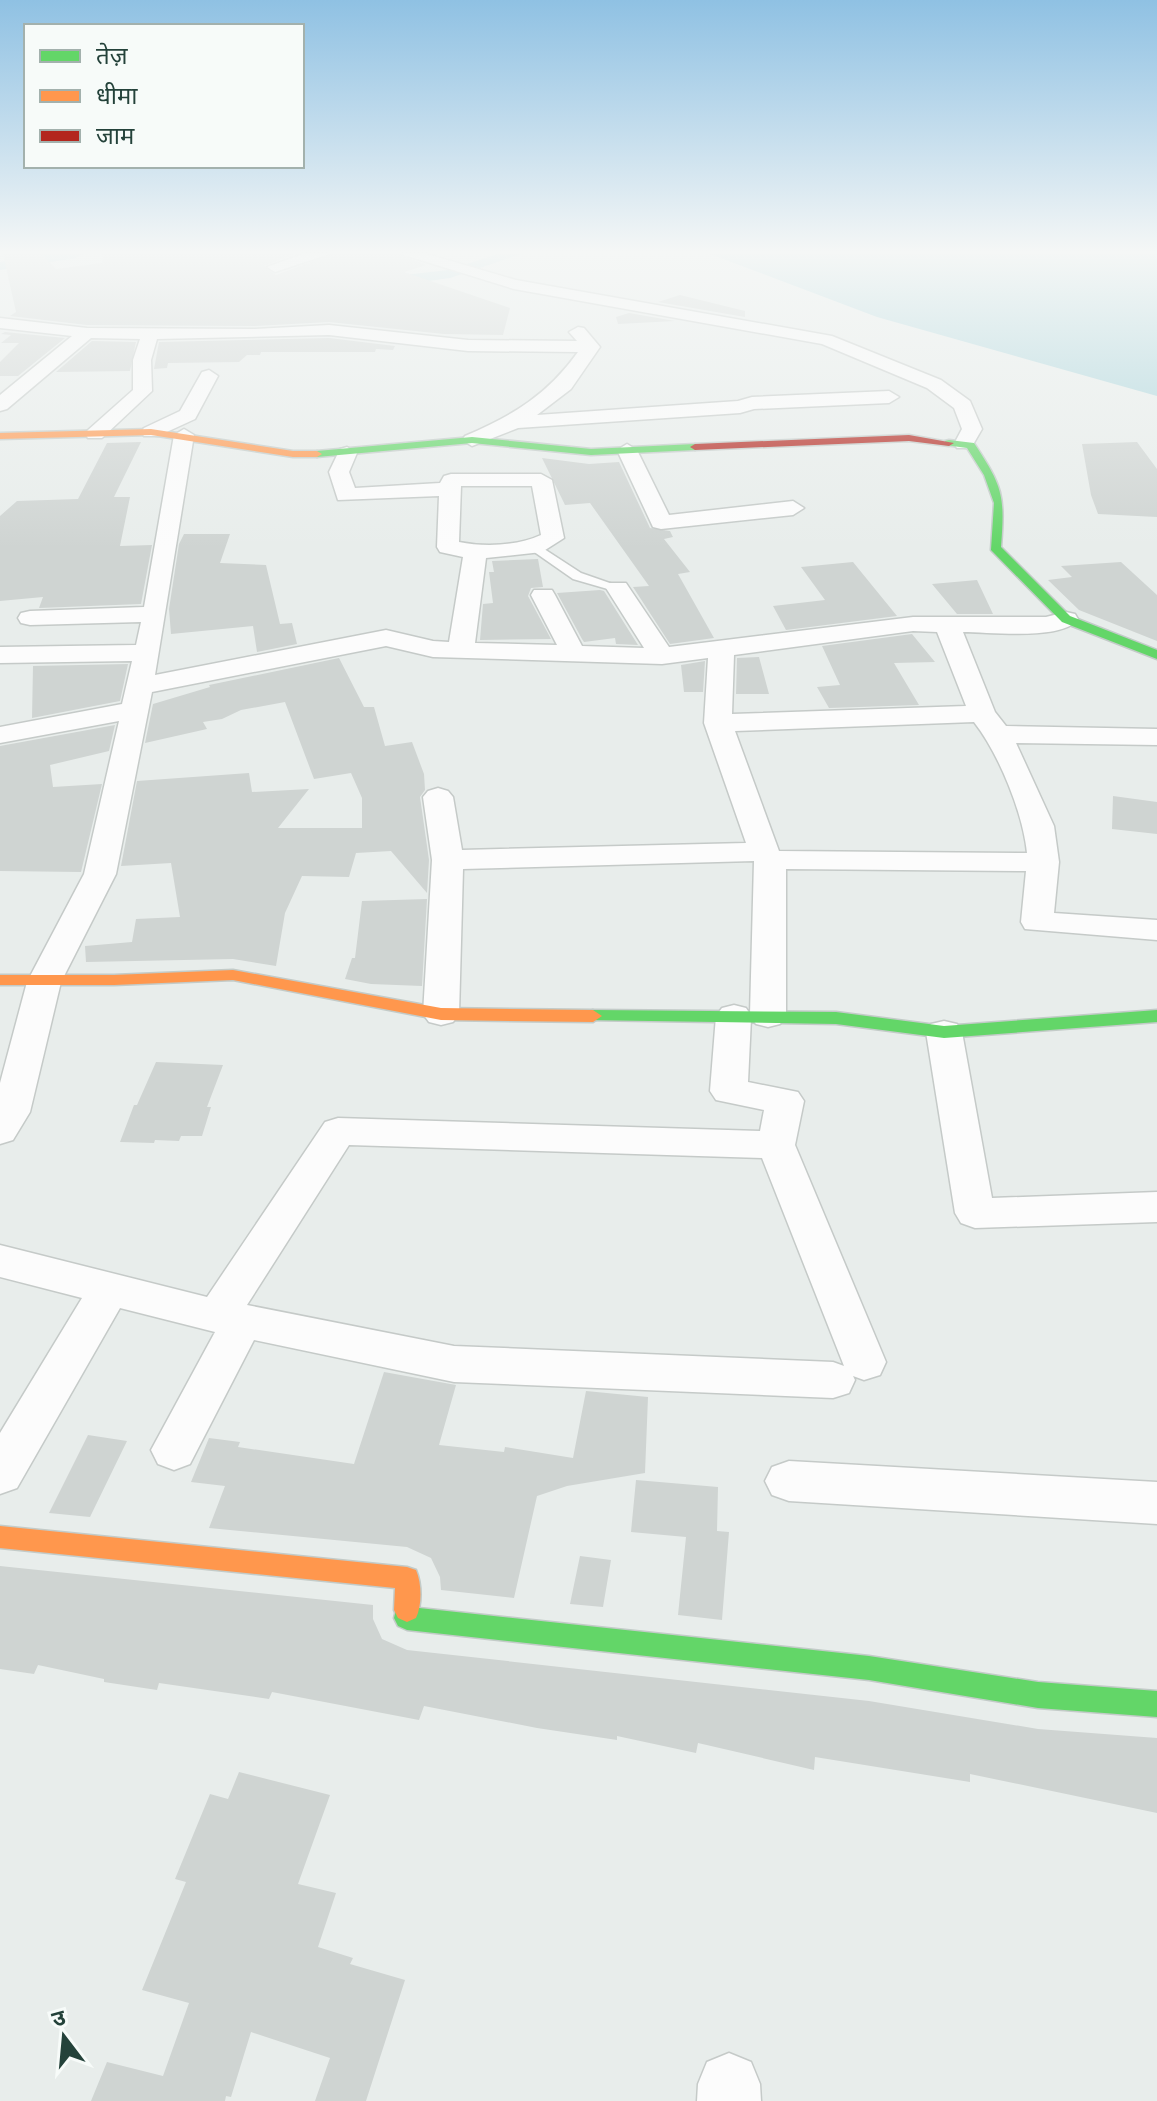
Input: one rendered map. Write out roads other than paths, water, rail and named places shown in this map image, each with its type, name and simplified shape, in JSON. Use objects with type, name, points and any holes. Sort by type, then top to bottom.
[{"type":"street","points":[[0,405],[64,352]]},
{"type":"street","points":[[95,434],[143,391],[142,352]]},
{"type":"street","points":[[472,440],[515,422],[564,385],[587,352]]},
{"type":"street","points":[[857,352],[934,384],[963,405],[972,429],[964,444]]},
{"type":"street","points":[[151,432],[188,415],[209,376]]},
{"type":"street","points":[[515,422],[611,418],[688,409],[740,407],[752,403],[889,397]]},
{"type":"street","points":[[0,436],[151,432],[293,454],[347,453],[472,440],[591,452],[909,438],[970,445],[989,475],[999,503],[995,548],[1066,619],[1157,655]]},
{"type":"street","points":[[0,1131],[11,1112],[44,982],[100,874],[155,614],[184,435]]},
{"type":"street","points":[[536,447],[553,538],[534,547],[475,552],[448,547],[451,480],[541,480]]},
{"type":"street","points":[[627,450],[661,522],[793,508]]},
{"type":"street","points":[[347,453],[339,472],[346,495],[450,489]]},
{"type":"street","points":[[461,650],[475,552]]},
{"type":"street","points":[[618,588],[662,656]]},
{"type":"street","points":[[543,595],[574,654]]},
{"type":"street","points":[[30,618],[155,614]]},
{"type":"street","points":[[0,735],[386,638],[433,649],[662,656],[871,629],[947,624],[1048,625],[1066,619]]},
{"type":"street","points":[[947,624],[1039,826],[1043,862],[1037,922],[1157,930]]},
{"type":"street","points":[[448,860],[764,852],[718,723],[721,650]]},
{"type":"street","points":[[0,655],[147,653]]},
{"type":"street","points":[[718,723],[990,724],[1157,737]]},
{"type":"street","points":[[438,797],[448,860],[441,1014]]},
{"type":"street","points":[[0,1261],[230,1318],[454,1364],[848,1371],[776,1145],[785,1101],[729,1091],[751,1016],[770,860],[1043,862]]},
{"type":"street","points":[[0,980],[44,982],[233,975],[441,1014],[836,1018],[944,1032],[1157,1016]]},
{"type":"street","points":[[944,1032],[975,1213],[1157,1207]]},
{"type":"street","points":[[174,1450],[230,1318],[338,1131],[776,1145]]},
{"type":"street","points":[[0,1474],[111,1287]]},
{"type":"street","points":[[789,1481],[1157,1503]]},
{"type":"street","points":[[0,1537],[407,1578],[407,1618],[869,1668],[1038,1695],[1157,1704]]},
{"type":"lane","points":[[534,547],[577,576],[618,588]]},
{"type":"water","points":[[1001,352],[1157,352],[1157,396]]}]
